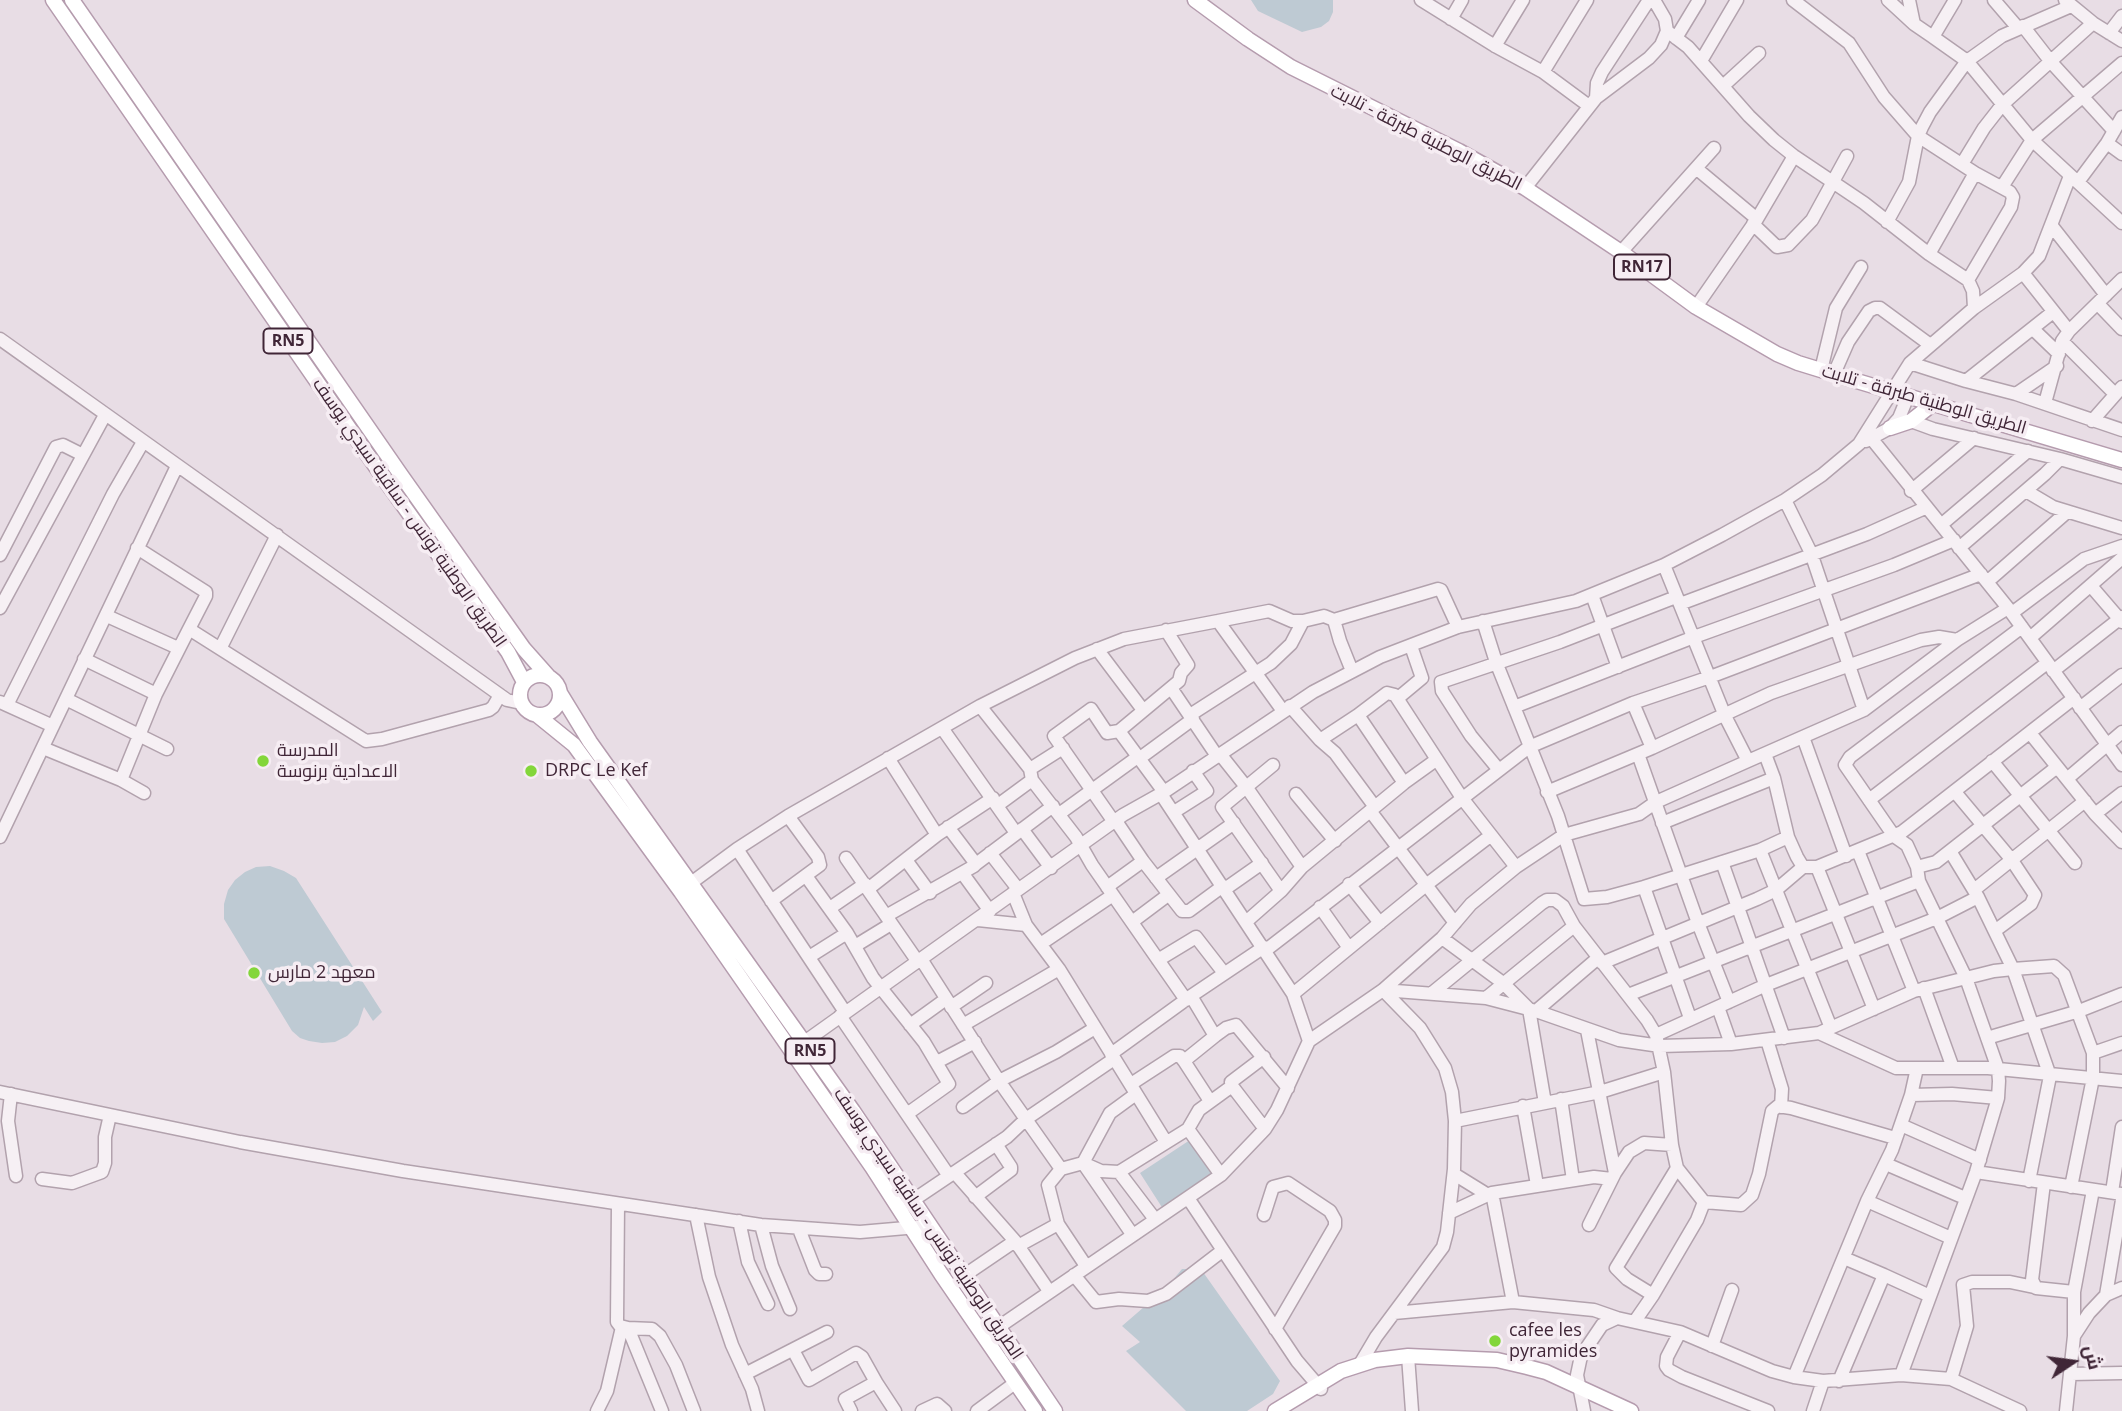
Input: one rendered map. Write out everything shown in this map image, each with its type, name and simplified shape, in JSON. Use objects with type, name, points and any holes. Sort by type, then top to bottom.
[{"type":"main road","name":"الطريق الوطنية تونس - ساقية سيدي يوسف","points":[[53,0],[385,480],[508,652],[521,693]]},
{"type":"main road","name":"الطريق الوطنية تونس - ساقية سيدي يوسف","points":[[72,0],[401,475],[524,649],[548,676]]},
{"type":"main road","name":"الطريق الوطنية طبرقة - تلابت","points":[[1195,0],[1248,40],[1291,67],[1459,151],[1525,188],[1621,252],[1696,307],[1777,354],[1827,372],[2122,460]]},
{"type":"main road","points":[[1890,428],[1912,421],[1934,403]]},
{"type":"main road","points":[[521,693],[535,675],[548,676]]},
{"type":"main road","name":"RN5","points":[[548,676],[556,683],[560,693]]},
{"type":"main road","name":"RN5","points":[[521,693],[529,713],[537,715]]},
{"type":"main road","name":"الطريق الوطنية تونس - ساقية سيدي يوسف","points":[[560,693],[590,742],[804,1042],[906,1205],[912,1229],[1035,1411]]},
{"type":"main road","points":[[537,715],[554,710],[560,693]]},
{"type":"main road","name":"الطريق الوطنية تونس - ساقية سيدي يوسف","points":[[537,715],[565,736],[584,757],[681,892],[790,1052],[906,1205],[929,1226],[1055,1411]]},
{"type":"main road","points":[[1288,1411],[1341,1371],[1385,1358],[1509,1369],[1631,1411]]},
{"type":"main road","points":[[1275,1411],[1319,1387],[1375,1367],[1408,1359]]},
{"type":"main road","points":[[1579,1392],[1611,1411]]},
{"type":"street","points":[[1421,0],[1593,102]]},
{"type":"street","points":[[1451,19],[1462,0]]},
{"type":"street","points":[[1495,46],[1523,0]]},
{"type":"street","points":[[1542,72],[1587,0]]},
{"type":"street","points":[[1593,102],[1602,72],[1652,0],[1672,35],[1700,61],[1749,116],[1794,156],[1864,203],[1928,254],[1968,280],[1973,291],[1974,308]]},
{"type":"street","points":[[1525,188],[1593,102],[1649,58],[1672,35],[1699,0]]},
{"type":"street","points":[[1700,61],[1737,0]]},
{"type":"street","points":[[1793,0],[1810,5],[1854,49],[1884,97],[1918,136],[2010,192],[2013,201],[1968,280]]},
{"type":"street","points":[[1888,0],[1914,24],[1967,61],[2032,140],[2122,223]]},
{"type":"street","points":[[1909,0],[1914,24]]},
{"type":"street","points":[[1933,37],[1955,0]]},
{"type":"street","points":[[1994,0],[2114,131]]},
{"type":"street","points":[[1887,222],[1909,182],[1918,136],[1930,112],[1967,61],[1990,44],[2068,3],[2122,41]]},
{"type":"street","points":[[2109,33],[2122,16]]},
{"type":"street","points":[[1962,164],[2002,105],[2093,23]]},
{"type":"street","points":[[1723,86],[1759,53]]},
{"type":"street","points":[[2002,187],[2032,140],[2122,63]]},
{"type":"street","points":[[1866,439],[1910,363],[1974,308],[2023,273],[2039,256],[2074,179],[2107,143],[2122,117]]},
{"type":"street","points":[[2107,143],[2122,155]]},
{"type":"street","points":[[1621,252],[1714,148]]},
{"type":"street","points":[[1696,307],[1755,221],[1794,156]]},
{"type":"street","points":[[1698,169],[1755,221],[1777,247],[1784,247],[1812,220],[1847,156]]},
{"type":"street","points":[[1928,254],[1975,173]]},
{"type":"street","points":[[2051,225],[2122,329]]},
{"type":"street","points":[[1827,372],[1836,308],[1861,267]]},
{"type":"street","points":[[2023,273],[2053,312],[2066,336],[2118,391],[2092,421]]},
{"type":"street","points":[[2045,403],[2066,336],[2122,279]]},
{"type":"street","points":[[1827,372],[1869,311],[1875,308],[1891,315],[1929,344]]},
{"type":"street","points":[[1966,381],[2053,312]]},
{"type":"street","points":[[2033,329],[2058,360]]},
{"type":"street","points":[[0,339],[501,696]]},
{"type":"street","points":[[2016,394],[2058,360]]},
{"type":"street","points":[[1910,363],[2045,403],[2122,430]]},
{"type":"street","points":[[790,1052],[1115,821],[1163,793],[1287,709],[1380,656],[1458,627],[1559,606],[1664,565],[1784,500],[1822,475],[1866,439],[1890,428],[1899,418],[1908,396]]},
{"type":"street","points":[[0,608],[105,415]]},
{"type":"street","points":[[1912,421],[1933,429],[2060,459],[2122,477]]},
{"type":"street","points":[[1912,491],[1974,438]]},
{"type":"street","points":[[1866,439],[2010,610],[2122,765]]},
{"type":"street","points":[[53,726],[3,703],[143,442]]},
{"type":"street","points":[[0,555],[56,447],[63,444],[83,455]]},
{"type":"street","points":[[1941,526],[2028,451]]},
{"type":"street","points":[[1514,707],[1823,589],[1957,544],[2026,491],[2060,459]]},
{"type":"street","points":[[0,838],[177,466]]},
{"type":"street","points":[[2026,491],[2067,512],[2122,528]]},
{"type":"street","points":[[1784,500],[1811,553],[1864,710]]},
{"type":"street","points":[[1499,770],[1471,736],[1440,684],[1447,679],[1867,534],[1925,508]]},
{"type":"street","points":[[906,1205],[996,1144],[1188,998],[1265,949],[1530,747],[1633,703],[1710,677],[1837,628],[1984,578],[2067,512]]},
{"type":"street","points":[[220,647],[277,535]]},
{"type":"street","points":[[984,1337],[1221,1175],[1265,1129],[1288,1088],[1309,1041],[1383,990],[1442,938],[1471,904],[1516,867],[1564,835],[1639,814],[1656,802],[1864,710],[1957,640],[2010,610],[2084,559],[2122,546]]},
{"type":"street","points":[[121,780],[156,694],[206,596],[206,592],[137,548]]},
{"type":"street","points":[[1901,1375],[1978,1166],[1998,1098],[1998,1069],[1966,978],[1920,881],[1907,845],[1894,836],[1845,765],[1846,761],[2091,586],[2122,558]]},
{"type":"street","points":[[1664,565],[1725,716],[1748,761]]},
{"type":"street","points":[[1869,800],[2050,667],[2121,619],[2091,586]]},
{"type":"street","points":[[691,883],[788,816],[888,758],[980,706],[1097,649],[1166,630],[1269,611],[1287,620],[1303,621],[1324,616],[1334,620],[1439,589],[1458,627]]},
{"type":"street","points":[[1592,595],[1618,667]]},
{"type":"street","points":[[107,616],[178,648]]},
{"type":"street","points":[[1334,620],[1339,641],[1352,671]]},
{"type":"street","points":[[1218,621],[1255,672],[1287,709],[1335,753],[1397,847],[1455,923]]},
{"type":"street","points":[[855,946],[889,920],[963,874],[1019,831],[1092,790],[1191,717],[1271,663],[1291,645],[1303,621]]},
{"type":"street","points":[[1483,621],[1496,662],[1564,835],[1584,899]]},
{"type":"street","points":[[189,629],[366,741],[489,710],[501,696],[521,693]]},
{"type":"street","points":[[1166,630],[1188,665],[1181,673],[1180,680],[1119,731],[1107,733],[1091,709],[1054,736],[1182,911],[1187,912],[1262,863]]},
{"type":"street","points":[[1547,792],[1725,716],[1771,693],[1921,640],[1939,637],[1957,640]]},
{"type":"street","points":[[1398,698],[1422,678],[1411,646]]},
{"type":"street","points":[[1097,649],[1143,710]]},
{"type":"street","points":[[84,659],[156,694]]},
{"type":"street","points":[[1532,1010],[1600,960],[1660,939],[1776,890],[1810,867],[1894,836],[2030,733],[2122,674]]},
{"type":"street","points":[[1171,688],[1218,755],[1247,788],[1302,867]]},
{"type":"street","points":[[1320,740],[1387,693],[1392,693],[1398,698],[1462,798],[1516,867]]},
{"type":"street","points":[[66,699],[167,749]]},
{"type":"street","points":[[1633,703],[1652,748]]},
{"type":"street","points":[[980,706],[1082,846],[1158,960],[1215,1036]]},
{"type":"street","points":[[1358,715],[1404,783]]},
{"type":"street","points":[[942,728],[995,802],[1051,868]]},
{"type":"street","points":[[1119,731],[1140,757],[1293,994],[1309,1041]]},
{"type":"street","points":[[2068,778],[2122,732]]},
{"type":"street","points":[[2030,733],[2095,814],[2122,842]]},
{"type":"street","points":[[1803,737],[1852,853],[1878,897],[1891,936],[1919,989],[1953,1068]]},
{"type":"street","points":[[43,748],[121,780],[144,793]]},
{"type":"street","points":[[830,908],[906,860],[942,831],[995,802],[1063,748]]},
{"type":"street","points":[[1638,754],[1714,962],[1731,1044]]},
{"type":"street","points":[[1765,754],[1774,778],[1788,837],[1810,867],[1836,914],[1874,1009]]},
{"type":"street","points":[[888,758],[942,831],[975,864]]},
{"type":"street","points":[[1247,921],[1281,891],[1302,867],[1436,760]]},
{"type":"street","points":[[1992,761],[2075,863]]},
{"type":"street","points":[[1273,765],[1222,807],[1281,891]]},
{"type":"street","points":[[1917,867],[1936,862],[2057,767]]},
{"type":"street","points":[[1174,812],[1207,791],[1193,771]]},
{"type":"street","points":[[1662,823],[1774,778]]},
{"type":"street","points":[[1955,792],[2011,859],[2033,891],[2035,899],[2031,904],[1996,930]]},
{"type":"street","points":[[2095,814],[2122,793]]},
{"type":"street","points":[[1296,794],[1335,841]]},
{"type":"street","points":[[1658,1041],[1690,1018],[1937,918],[1976,894],[2011,859],[2085,801]]},
{"type":"street","points":[[771,901],[819,866],[819,859],[788,816]]},
{"type":"street","points":[[1156,878],[1234,823]]},
{"type":"street","points":[[1293,994],[1490,836]]},
{"type":"street","points":[[1563,906],[1584,899],[1607,897],[1681,876],[1760,850],[1788,837]]},
{"type":"street","points":[[737,849],[907,1114],[952,1174],[1017,1243],[1049,1291]]},
{"type":"street","points":[[1760,850],[1809,969],[1825,1030],[1896,1068],[1998,1069],[2122,1081]]},
{"type":"street","points":[[1950,851],[1996,930],[2034,1024],[2050,1076],[2029,1181]]},
{"type":"street","points":[[990,853],[1016,891],[1026,925],[1059,969],[1166,1142]]},
{"type":"street","points":[[846,858],[949,1003],[1061,1170]]},
{"type":"street","points":[[906,860],[930,893]]},
{"type":"street","points":[[1042,943],[1110,891],[1143,861]]},
{"type":"street","points":[[1721,862],[1784,1038]]},
{"type":"street","points":[[963,874],[990,911]]},
{"type":"street","points":[[806,876],[847,933],[867,969],[937,1062],[949,1084],[907,1114]]},
{"type":"street","points":[[1628,995],[1920,881]]},
{"type":"street","points":[[1349,884],[1380,923]]},
{"type":"street","points":[[1644,887],[1674,979],[1690,1018]]},
{"type":"street","points":[[1132,922],[1168,895]]},
{"type":"street","points":[[1432,993],[1547,900],[1555,900],[1563,906],[1574,926],[1647,1020],[1658,1041],[1677,1168],[1704,1202],[1741,1205],[1752,1195],[1772,1111],[1781,1107],[1895,1138]]},
{"type":"street","points":[[1320,907],[1349,948]]},
{"type":"street","points":[[978,920],[1026,925]]},
{"type":"street","points":[[1486,998],[1574,926]]},
{"type":"street","points":[[808,957],[847,933]]},
{"type":"street","points":[[1158,960],[1196,937],[1224,973]]},
{"type":"street","points":[[1442,938],[1503,983],[1532,1010],[1545,1102]]},
{"type":"street","points":[[1383,990],[1486,998],[1532,1010],[1619,1040],[1731,1044],[1825,1030],[1919,989],[2004,969],[2054,966],[2064,975],[2093,1053],[2093,1078],[2071,1187]]},
{"type":"street","points":[[963,1025],[1059,969]]},
{"type":"street","points":[[910,1025],[986,983]]},
{"type":"street","points":[[1360,1364],[1443,1247],[1454,1174],[1455,1121],[1452,1092],[1439,1058],[1420,1028],[1383,990]]},
{"type":"street","points":[[1987,1038],[2120,1000]]},
{"type":"street","points":[[1184,1061],[1226,1028],[1236,1025],[1288,1088]]},
{"type":"street","points":[[963,1107],[999,1081],[1056,1052],[1095,1028]]},
{"type":"street","points":[[1587,1030],[1614,1176]]},
{"type":"street","points":[[1768,1040],[1782,1089],[1781,1107]]},
{"type":"street","points":[[937,1062],[975,1042]]},
{"type":"street","points":[[2093,1053],[2122,1042]]},
{"type":"street","points":[[1083,1163],[1110,1113],[1133,1089],[1174,1056],[1178,1055],[1184,1061],[1210,1101]]},
{"type":"street","points":[[1264,1057],[1232,1079],[1232,1086],[1265,1129]]},
{"type":"street","points":[[1794,1377],[1867,1201],[1886,1164],[1911,1095],[1917,1068]]},
{"type":"street","points":[[1455,1121],[1600,1092],[1664,1072]]},
{"type":"street","points":[[1086,1266],[1058,1224],[1048,1185],[1061,1170],[1083,1163],[1101,1171],[1119,1171],[1188,1129],[1196,1113],[1232,1086]]},
{"type":"street","points":[[16,1176],[6,1093],[240,1142],[403,1171],[761,1225],[860,1233],[929,1226]]},
{"type":"street","points":[[1911,1095],[1952,1094],[1998,1098]]},
{"type":"street","points":[[1561,1099],[1573,1180]]},
{"type":"street","points":[[1523,1106],[1537,1185]]},
{"type":"street","points":[[42,1179],[72,1183],[102,1172],[110,1115]]},
{"type":"street","points":[[1901,1125],[1978,1166],[2029,1181],[2119,1195]]},
{"type":"street","points":[[2106,1296],[2119,1195],[2122,1127]]},
{"type":"street","points":[[1188,1129],[1221,1175]]},
{"type":"street","points":[[1589,1225],[1629,1152],[1639,1145],[1651,1143],[1672,1145]]},
{"type":"street","points":[[975,1197],[1011,1170],[996,1144]]},
{"type":"street","points":[[1083,1163],[1132,1234]]},
{"type":"street","points":[[1886,1164],[1965,1198]]},
{"type":"street","points":[[1653,1295],[1622,1276],[1616,1268],[1677,1168]]},
{"type":"street","points":[[1119,1171],[1154,1219]]},
{"type":"street","points":[[1454,1174],[1490,1194],[1513,1302]]},
{"type":"street","points":[[1449,1213],[1490,1194],[1537,1185],[1614,1176]]},
{"type":"street","points":[[1264,1215],[1273,1186],[1288,1183],[1330,1211],[1335,1220],[1335,1226],[1275,1329]]},
{"type":"street","points":[[2034,1287],[2032,1264],[2044,1183]]},
{"type":"street","points":[[2066,1411],[2074,1336],[2074,1292],[2093,1190]]},
{"type":"street","points":[[1188,1198],[1275,1329],[1319,1387]]},
{"type":"street","points":[[1867,1201],[1951,1238]]},
{"type":"street","points":[[1635,1321],[1698,1220],[1704,1202]]},
{"type":"street","points":[[618,1204],[616,1319],[625,1328],[662,1411]]},
{"type":"street","points":[[696,1215],[709,1276],[758,1411]]},
{"type":"street","points":[[739,1221],[748,1262],[768,1304]]},
{"type":"street","points":[[962,1277],[1017,1243],[1058,1224]]},
{"type":"street","points":[[761,1225],[772,1266],[790,1310]]},
{"type":"street","points":[[799,1229],[815,1270],[819,1274],[827,1274]]},
{"type":"street","points":[[1074,1275],[1096,1302],[1119,1299],[1148,1301],[1166,1294],[1222,1251]]},
{"type":"street","points":[[1844,1258],[1930,1296]]},
{"type":"street","points":[[1839,1381],[1884,1275]]},
{"type":"street","points":[[1951,1379],[1967,1326],[1964,1285],[1972,1282],[2010,1282],[2074,1292]]},
{"type":"street","points":[[2074,1336],[2089,1313],[2106,1296],[2122,1288]]},
{"type":"street","points":[[1712,1346],[1732,1290]]},
{"type":"street","points":[[1394,1313],[1513,1302],[1594,1310],[1680,1332],[1772,1371],[1794,1377],[1823,1381],[1901,1375],[1951,1379],[2020,1411]]},
{"type":"street","points":[[1584,1411],[1579,1392],[1578,1364],[1602,1325],[1617,1318]]},
{"type":"street","points":[[597,1411],[607,1391],[625,1328]]},
{"type":"street","points":[[625,1328],[652,1329],[660,1336],[676,1365],[694,1411]]},
{"type":"street","points":[[745,1374],[827,1332]]},
{"type":"street","points":[[1680,1332],[1667,1357],[1668,1370],[1768,1411]]},
{"type":"street","points":[[793,1350],[807,1380],[856,1353],[862,1357],[895,1411]]},
{"type":"street","points":[[1408,1359],[1412,1411]]},
{"type":"street","points":[[2071,1374],[2122,1373]]},
{"type":"street","points":[[1813,1411],[1823,1381]]},
{"type":"street","points":[[850,1411],[845,1399],[876,1382]]},
{"type":"street","points":[[977,1411],[1015,1383]]},
{"type":"street","points":[[922,1411],[937,1404],[945,1411]]},
{"type":"shaded area","points":[[1251,0],[1333,0],[1333,12],[1329,21],[1321,27],[1302,32],[1258,11]]},
{"type":"shaded area","points":[[270,866],[296,878],[382,1012],[373,1021],[364,1007],[358,1025],[347,1036],[335,1042],[309,1041],[292,1031],[224,919],[224,904],[228,890],[235,880],[256,867]]},
{"type":"shaded area","points":[[1190,1140],[1215,1179],[1165,1212],[1140,1173]]},
{"type":"shaded area","points":[[1198,1265],[1280,1381],[1273,1394],[1247,1411],[1186,1411],[1126,1351],[1140,1342],[1122,1326],[1166,1288],[1182,1269]]},
{"type":"place","name":"المدرسة الاعدادية برنوسة","points":[[263,761]]},
{"type":"place","name":"DRPC Le Kef","points":[[531,771]]},
{"type":"place","name":"معهد 2 مارس","points":[[254,973]]},
{"type":"place","name":"cafee les pyramides","points":[[1495,1341]]}]
